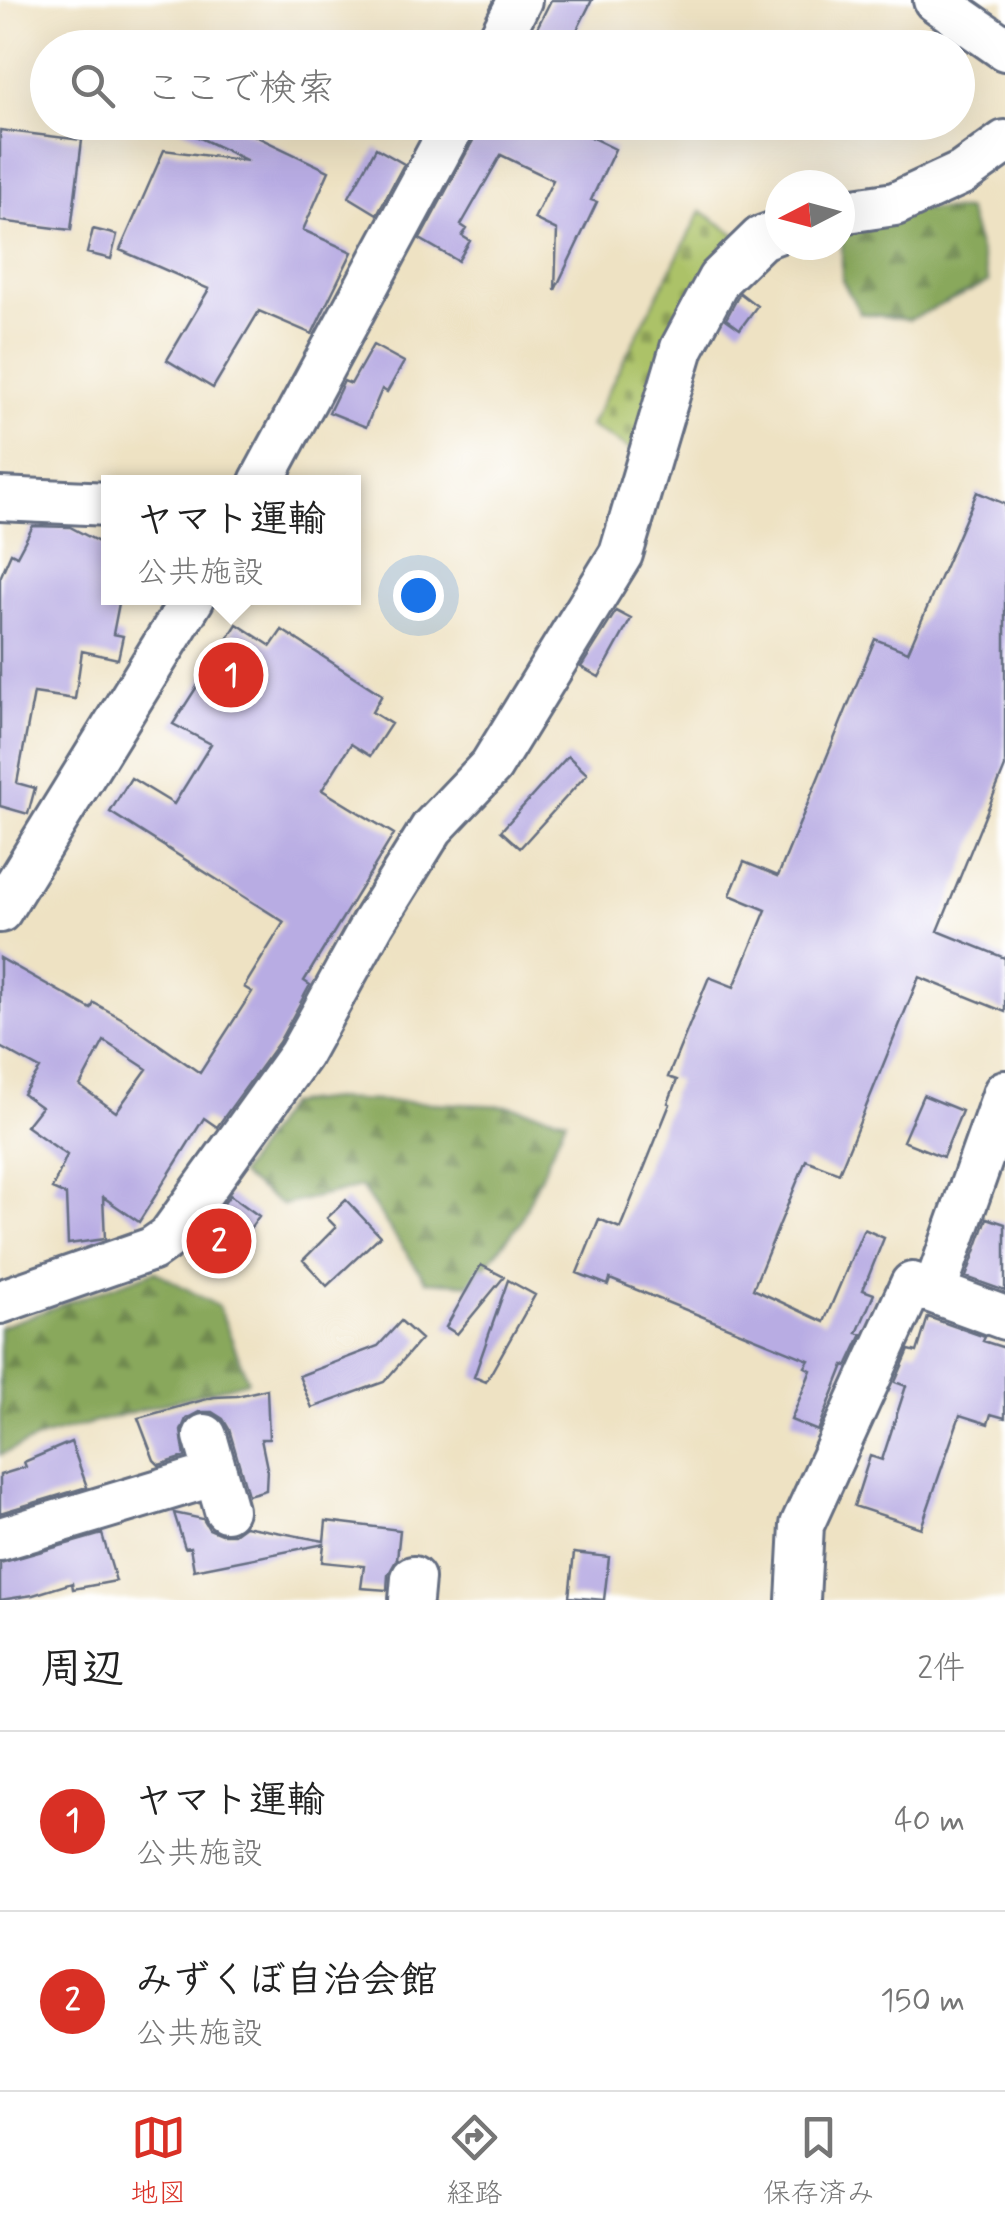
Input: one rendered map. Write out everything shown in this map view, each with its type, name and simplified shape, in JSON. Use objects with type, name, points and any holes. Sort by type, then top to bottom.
[{"type":"street","points":[[504,30],[520,0]]},
{"type":"street","points":[[934,0],[1005,49]]},
{"type":"street","points":[[265,475],[444,140]]},
{"type":"street","points":[[855,210],[895,204],[962,173],[1005,142]]},
{"type":"street","points":[[0,1302],[152,1249],[169,1238],[300,1054],[373,922],[432,828],[491,766],[621,554],[682,348],[719,279],[765,237]]},
{"type":"street","points":[[0,500],[101,504]]},
{"type":"street","points":[[0,911],[188,605]]},
{"type":"street","points":[[934,1292],[1005,1092]]},
{"type":"street","points":[[798,1600],[802,1525],[912,1284],[1005,1318]]},
{"type":"street","points":[[0,1539],[216,1473]]},
{"type":"green space","points":[[911,209],[967,210],[989,282],[909,320],[860,313],[842,280],[842,260],[855,260],[855,227]]},
{"type":"green space","points":[[701,211],[744,240],[643,457],[590,426]]},
{"type":"green space","points":[[332,1099],[510,1106],[566,1119],[519,1224],[471,1284],[426,1281],[361,1187],[282,1205],[239,1175],[287,1104]]},
{"type":"green space","points":[[155,1271],[219,1307],[248,1381],[44,1436],[0,1455],[0,1327]]},
{"type":"building","points":[[551,0],[592,0],[577,30],[536,30]]},
{"type":"building","points":[[0,130],[30,134],[30,140],[82,140],[71,230],[0,221]]},
{"type":"building","points":[[204,140],[264,140],[329,171],[303,230],[352,252],[312,334],[259,311],[213,388],[167,360],[209,289],[120,250],[164,150],[248,161]]},
{"type":"building","points":[[473,140],[597,140],[615,149],[591,200],[597,202],[555,290],[557,230],[534,219],[553,180],[501,155],[461,225],[467,229],[462,236],[470,241],[458,261],[420,239]]},
{"type":"building","points":[[376,148],[404,164],[377,214],[349,197]]},
{"type":"building","points":[[93,229],[117,235],[111,259],[87,253]]},
{"type":"building","points":[[740,293],[757,306],[740,329],[726,319]]},
{"type":"building","points":[[373,345],[404,362],[387,392],[382,389],[366,427],[329,412],[344,381],[351,384]]},
{"type":"building","points":[[977,492],[1005,504],[1005,767],[938,931],[1005,958],[1005,1012],[919,977],[839,1173],[806,1160],[753,1289],[824,1322],[864,1229],[884,1238],[863,1290],[874,1294],[857,1333],[862,1334],[847,1366],[844,1365],[818,1431],[791,1420],[811,1370],[805,1367],[809,1360],[610,1279],[608,1285],[577,1273],[599,1219],[620,1228],[670,1104],[677,1080],[668,1077],[709,977],[734,987],[766,910],[730,895],[744,862],[778,876],[875,639],[908,652]]},
{"type":"building","points":[[33,526],[70,527],[101,543],[101,605],[119,605],[113,634],[123,636],[118,659],[82,651],[75,699],[34,693],[17,783],[35,788],[28,814],[0,806],[0,578],[11,553],[17,556]]},
{"type":"building","points":[[616,611],[631,619],[599,677],[581,667]]},
{"type":"building","points":[[237,624],[271,646],[282,630],[382,695],[372,712],[391,724],[370,756],[351,744],[322,790],[394,834],[304,981],[310,985],[279,1042],[217,1127],[204,1118],[139,1222],[103,1197],[105,1239],[68,1244],[66,1195],[52,1189],[67,1155],[26,1126],[41,1107],[23,1094],[40,1069],[0,1047],[0,958],[91,1009],[94,1003],[121,1018],[200,1073],[252,992],[244,987],[284,922],[110,812],[131,778],[174,804],[211,744],[173,724]],"holes":[[[104,1041],[147,1069],[116,1112],[80,1086]]]},
{"type":"building","points":[[568,756],[587,774],[520,848],[501,831]]},
{"type":"building","points":[[923,1095],[962,1111],[943,1157],[903,1141]]},
{"type":"building","points":[[230,1195],[259,1216],[218,1273],[189,1252]]},
{"type":"building","points":[[346,1200],[380,1236],[327,1286],[303,1260],[336,1227],[327,1218]]},
{"type":"building","points":[[987,1218],[1005,1224],[1005,1291],[966,1277]]},
{"type":"building","points":[[481,1265],[504,1277],[457,1334],[446,1327]]},
{"type":"building","points":[[508,1280],[535,1295],[486,1382],[474,1377]]},
{"type":"building","points":[[928,1317],[1005,1348],[1005,1418],[991,1414],[988,1424],[960,1415],[921,1528],[854,1506],[870,1456],[882,1460],[906,1386],[895,1382],[909,1350],[917,1352]]},
{"type":"building","points":[[401,1321],[421,1339],[384,1382],[312,1408],[299,1376],[378,1346]]},
{"type":"building","points":[[267,1389],[269,1439],[261,1439],[267,1468],[266,1490],[248,1495],[229,1429],[212,1412],[199,1412],[186,1419],[181,1431],[185,1457],[159,1465],[154,1460],[138,1418],[214,1397]]},
{"type":"building","points":[[71,1442],[87,1487],[0,1513],[0,1475],[26,1467],[24,1462]]},
{"type":"building","points":[[174,1513],[203,1519],[209,1529],[221,1534],[234,1534],[245,1526],[324,1541],[326,1521],[400,1530],[397,1559],[388,1575],[387,1590],[361,1588],[364,1566],[322,1562],[324,1544],[194,1570],[190,1547],[185,1548]]},
{"type":"building","points":[[102,1534],[116,1581],[73,1589],[72,1583],[0,1600],[0,1563]]},
{"type":"building","points":[[574,1553],[609,1557],[604,1600],[569,1597]]},
{"type":"place","name":"ヤマト運輸","points":[[231,675]]},
{"type":"place","name":"みずくぼ自治会館","points":[[219,1241]]}]
